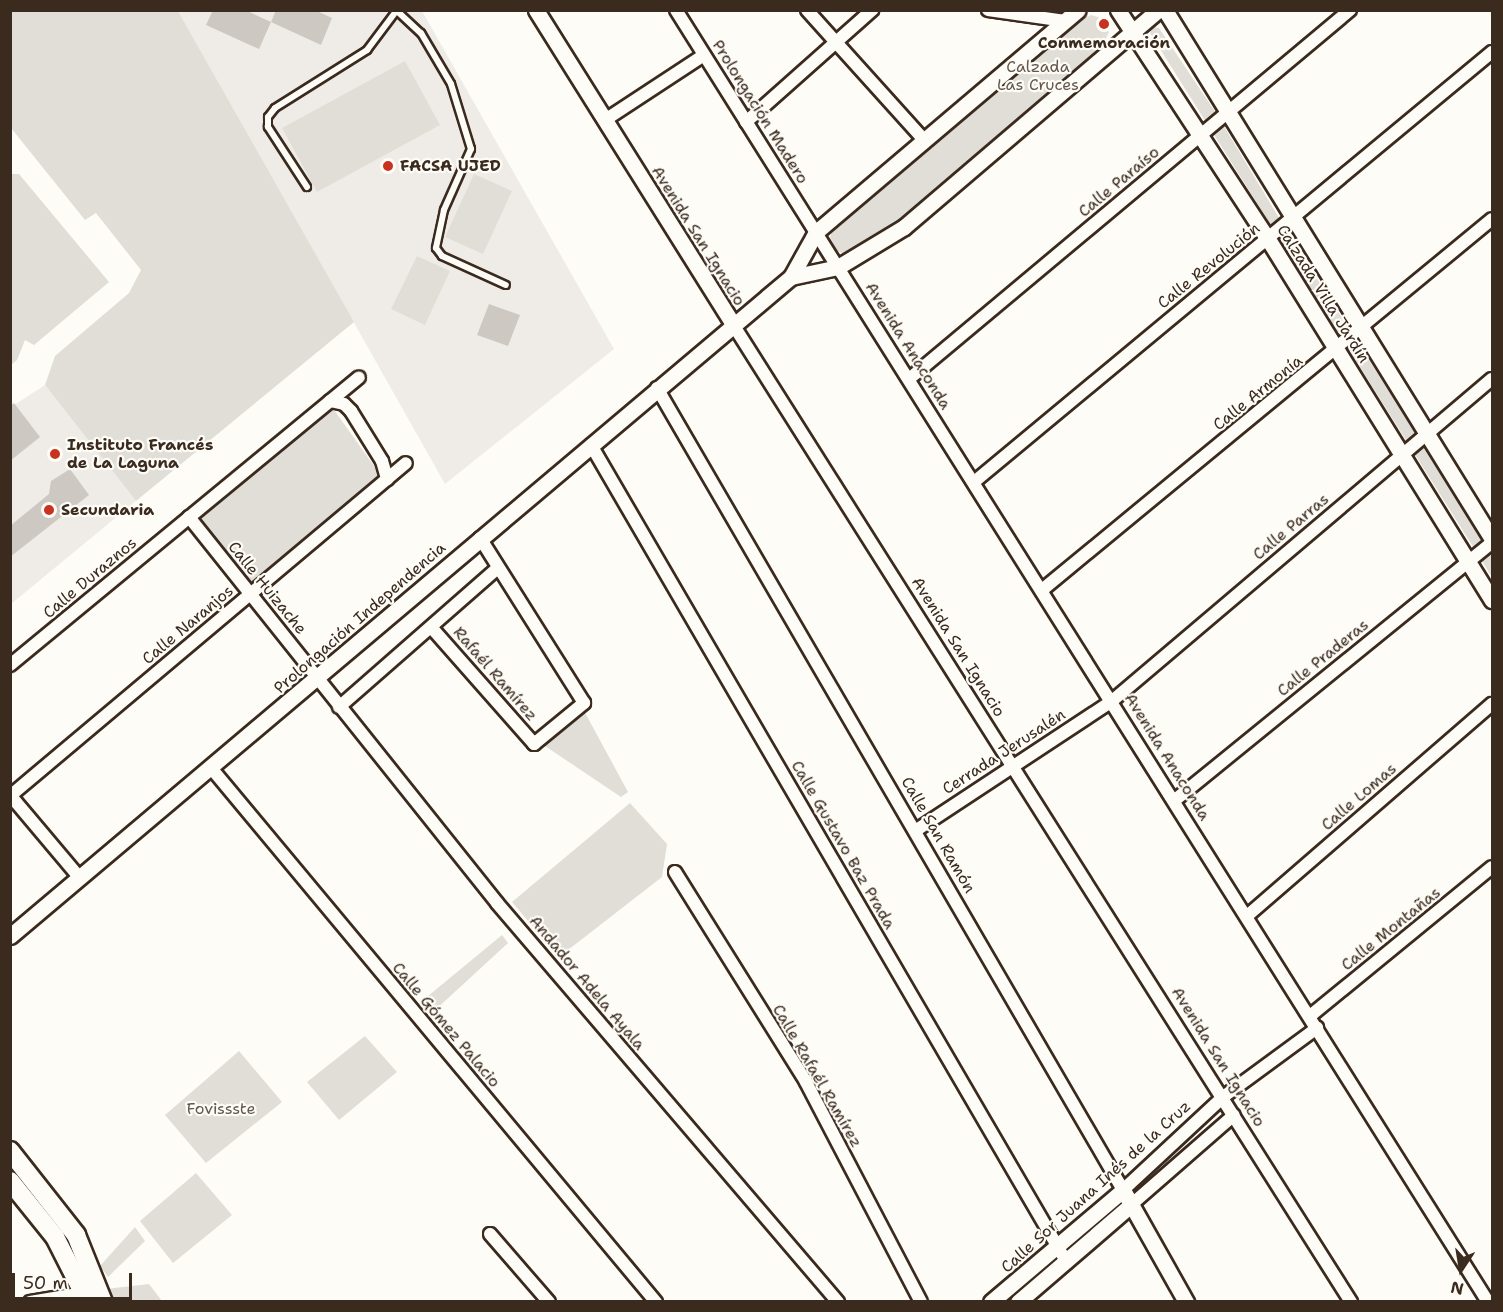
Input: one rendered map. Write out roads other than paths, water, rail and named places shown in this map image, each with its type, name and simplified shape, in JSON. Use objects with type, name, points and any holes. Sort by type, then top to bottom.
[{"type":"main road","points":[[10,1151],[76,1235],[94,1297]]},
{"type":"main road","points":[[10,1181],[55,1237],[94,1297]]},
{"type":"street","name":"Avenida San Ignacio","points":[[536,10],[1351,1302]]},
{"type":"street","name":"Prolongación Madero","points":[[676,10],[816,232]]},
{"type":"street","points":[[807,10],[924,140]]},
{"type":"street","points":[[746,122],[872,10]]},
{"type":"street","points":[[988,10],[1065,21]]},
{"type":"street","points":[[734,326],[792,277],[816,232],[1078,10]]},
{"type":"street","name":"Calzada Villa Jardín","points":[[1118,10],[1268,239],[1492,600]]},
{"type":"street","points":[[792,277],[838,267],[904,227],[1158,10]]},
{"type":"street","name":"Calzada Villa Jardín","points":[[1165,10],[1492,540]]},
{"type":"street","name":"Calle Paraíso","points":[[909,379],[1350,10]]},
{"type":"street","name":"Calle Revolución","points":[[974,482],[1492,52]]},
{"type":"street","points":[[605,120],[704,55]]},
{"type":"street","name":"Calle Armonía","points":[[1042,590],[1337,350],[1492,219]]},
{"type":"street","name":"Avenida Anaconda","points":[[816,232],[1488,1302]]},
{"type":"street","name":"Prolongación Independencia","points":[[10,936],[212,769],[480,538],[734,326]]},
{"type":"street","name":"Calle Duraznos","points":[[10,665],[359,377]]},
{"type":"street","name":"Calle Parras","points":[[1112,701],[1492,379]]},
{"type":"street","name":"Calle San Ramón","points":[[657,388],[1132,1204],[1186,1302]]},
{"type":"street","points":[[330,401],[344,404],[351,411],[382,461],[387,479]]},
{"type":"street","name":"Calle Gustavo Baz Prada","points":[[591,445],[1067,1263]]},
{"type":"street","name":"Calle Naranjos","points":[[11,795],[406,463]]},
{"type":"street","name":"Calle Huizache","points":[[189,517],[318,679]]},
{"type":"street","points":[[339,707],[498,567],[480,538]]},
{"type":"street","name":"Calle Praderas","points":[[1174,800],[1469,562],[1492,540]]},
{"type":"street","name":"Rafaél Ramírez","points":[[431,627],[534,744],[584,703],[498,567]]},
{"type":"street","name":"Andador Adela Ayala","points":[[318,679],[556,973],[838,1302]]},
{"type":"street","name":"Cerrada Jerusalén","points":[[915,831],[1112,701]]},
{"type":"street","name":"Calle Lomas","points":[[1247,915],[1492,704]]},
{"type":"street","name":"Calle Gómez Palacio","points":[[212,769],[656,1302]]},
{"type":"street","points":[[11,795],[79,877]]},
{"type":"street","name":"Calle Montañas","points":[[1310,1016],[1492,867]]},
{"type":"street","name":"Calle Rafaél Ramírez","points":[[675,872],[806,1082],[921,1302]]},
{"type":"street","points":[[1223,1097],[1317,1028]]},
{"type":"street","name":"Calle Sor Juana Inés de la Cruz","points":[[991,1302],[1059,1248],[1223,1097]]},
{"type":"street","name":"Calle Sor Juana Inés de la Cruz","points":[[1018,1302],[1067,1263],[1234,1115]]},
{"type":"street","points":[[490,1234],[549,1302]]},
{"type":"street","points":[[30,1302],[94,1297]]},
{"type":"lane","points":[[307,187],[268,127],[268,117],[275,108],[367,50],[397,11],[421,33],[451,84],[471,149],[444,210],[436,248],[442,256],[506,285]]},
{"type":"place","name":"Conmemoración","points":[[1104,24]]},
{"type":"place","name":"FACSA UJED","points":[[388,166]]},
{"type":"place","name":"Instituto Francés de La Laguna","points":[[55,454]]},
{"type":"place","name":"Secundaria","points":[[49,510]]},
{"type":"park label","name":"Calzada Las Cruces","points":[[1038,76]]},
{"type":"park label","name":"Fovissste","points":[[221,1109]]}]
